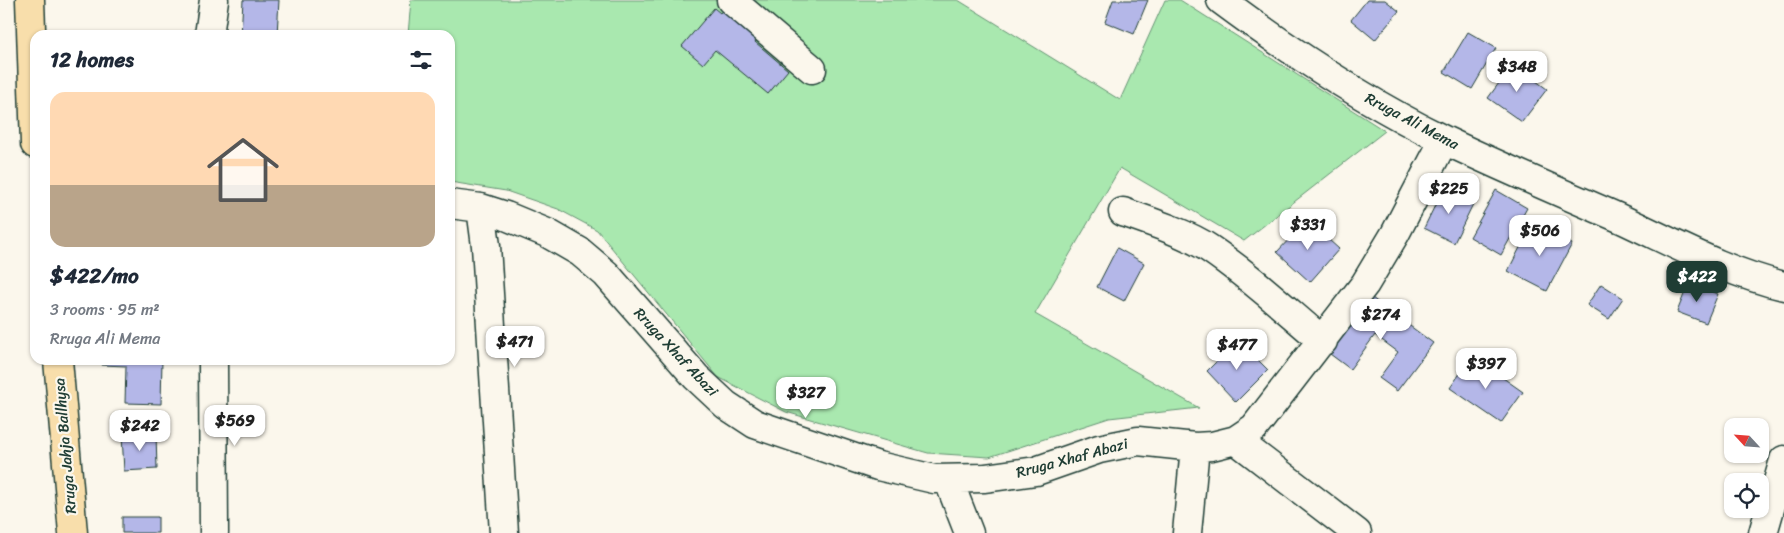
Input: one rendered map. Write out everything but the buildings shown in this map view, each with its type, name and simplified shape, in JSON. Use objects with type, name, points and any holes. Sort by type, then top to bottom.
[{"type":"main road","points":[[30,0],[31,30]]},
{"type":"main road","name":"Rruga Jahja Ballhysa","points":[[58,365],[73,533]]},
{"type":"street","points":[[210,30],[214,0]]},
{"type":"street","points":[[730,0],[812,69]]},
{"type":"street","name":"Rruga Ali Mema","points":[[1221,0],[1322,72],[1444,140],[1714,263],[1767,282],[1784,286]]},
{"type":"street","name":"Rruga Xhaf Abazi","points":[[455,205],[480,208],[547,233],[580,252],[606,274],[696,377],[726,405],[755,424],[878,466],[934,479],[985,478],[1036,471],[1099,449],[1138,440],[1195,447],[1212,446],[1236,440],[1254,428],[1323,341],[1365,284],[1396,234],[1444,140]]},
{"type":"street","points":[[480,208],[486,246],[504,533]]},
{"type":"street","points":[[1123,212],[1155,223],[1209,248],[1244,274],[1323,341]]},
{"type":"street","points":[[213,365],[214,533]]},
{"type":"street","points":[[1236,440],[1357,533]]},
{"type":"street","points":[[1187,533],[1195,447]]},
{"type":"street","points":[[1763,533],[1784,460]]},
{"type":"street","points":[[948,479],[969,533]]},
{"type":"green space","points":[[411,0],[958,0],[1120,100],[1165,0],[1180,0],[1385,131],[1244,241],[1120,168],[1035,314],[1199,408],[1109,418],[989,457],[928,453],[786,412],[718,377],[597,230],[558,209],[506,191],[455,183],[455,30],[408,30]]}]
